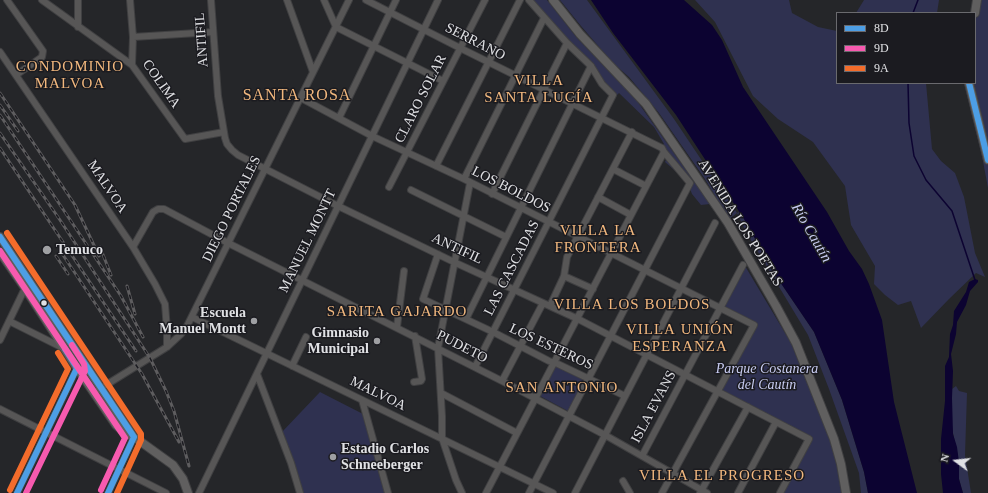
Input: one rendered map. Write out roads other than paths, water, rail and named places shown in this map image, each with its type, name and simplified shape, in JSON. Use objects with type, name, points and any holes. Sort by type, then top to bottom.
[{"type":"main road","name":"AVENIDA LOS POETAS","points":[[553,0],[580,34],[646,104],[728,223],[796,343],[834,439],[841,464],[846,493]]},
{"type":"main road","points":[[975,12],[978,1]]},
{"type":"main road","points":[[969,84],[988,160]]},
{"type":"main road","points":[[0,238],[85,362],[134,437]]},
{"type":"main road","points":[[0,252],[66,350],[76,368],[116,425],[173,465],[183,479],[188,493]]},
{"type":"street","points":[[7,0],[42,48],[43,53],[42,57],[16,75]]},
{"type":"street","points":[[42,0],[132,65]]},
{"type":"street","points":[[78,0],[78,27]]},
{"type":"street","name":"COLIMA","points":[[130,0],[133,37],[132,65],[185,138],[224,132]]},
{"type":"street","name":"ANTIFIL","points":[[211,0],[218,96],[226,141],[232,150],[338,206],[578,319],[809,439],[780,493]]},
{"type":"street","points":[[287,0],[313,72]]},
{"type":"street","points":[[324,0],[336,27],[443,82]]},
{"type":"street","name":"DIEGO PORTALES","points":[[94,393],[167,347],[184,331],[349,0]]},
{"type":"street","name":"SERRANO","points":[[366,0],[487,62],[662,148],[690,183],[644,270]]},
{"type":"street","points":[[339,118],[396,0]]},
{"type":"street","name":"MANUEL MONTT","points":[[199,493],[438,0]]},
{"type":"street","name":"CLARO SOLAR","points":[[389,187],[485,0]]},
{"type":"street","points":[[436,166],[487,62],[520,0]]},
{"type":"street","points":[[466,319],[591,66],[567,44],[529,0]]},
{"type":"street","points":[[464,180],[544,18]]},
{"type":"street","points":[[133,37],[213,32]]},
{"type":"street","points":[[492,194],[567,44]]},
{"type":"street","name":"MALVOA","points":[[0,52],[134,247],[155,284],[165,304],[167,347]]},
{"type":"street","name":"LAS CASCADAS","points":[[475,367],[613,95],[602,84],[591,66]]},
{"type":"street","name":"LOS BOLDOS","points":[[301,98],[372,136],[436,166],[754,325],[717,392]]},
{"type":"street","points":[[550,306],[564,276],[567,257],[632,132]]},
{"type":"street","points":[[486,493],[664,152]]},
{"type":"street","points":[[613,169],[646,186]]},
{"type":"street","points":[[462,493],[442,438],[438,348],[456,262],[470,183]]},
{"type":"street","points":[[411,190],[506,237]]},
{"type":"street","points":[[598,197],[632,215]]},
{"type":"street","name":"PUDETO","points":[[134,247],[153,212],[162,209],[416,336],[536,398],[673,473],[703,492]]},
{"type":"street","points":[[575,493],[715,223]]},
{"type":"street","name":"LOS ESTEROS","points":[[438,254],[423,299],[493,332],[549,361],[589,378],[625,396]]},
{"type":"street","name":"ISLA EVANS","points":[[642,456],[743,265]]},
{"type":"street","points":[[529,493],[644,270]]},
{"type":"street","points":[[397,327],[404,271]]},
{"type":"street","points":[[564,276],[593,289]]},
{"type":"street","points":[[0,340],[29,279]]},
{"type":"street","points":[[502,381],[543,303]]},
{"type":"street","name":"MALVOA","points":[[192,317],[553,493]]},
{"type":"street","points":[[9,321],[66,350]]},
{"type":"street","points":[[414,382],[421,381],[422,379],[416,336]]},
{"type":"street","points":[[292,366],[306,337]]},
{"type":"street","points":[[17,493],[76,368],[85,362]]},
{"type":"street","points":[[257,374],[300,493]]},
{"type":"street","points":[[662,493],[717,392]]},
{"type":"street","points":[[441,393],[517,433]]},
{"type":"street","points":[[362,400],[388,493]]},
{"type":"street","points":[[703,492],[748,408]]},
{"type":"street","points":[[0,409],[166,493]]},
{"type":"street","points":[[738,493],[776,422]]},
{"type":"street","points":[[108,493],[134,437]]},
{"type":"street","points":[[623,481],[630,493]]},
{"type":"street","points":[[294,493],[298,485]]},
{"type":"water","name":"Río Cautín","points":[[591,0],[684,0],[712,25],[722,40],[743,87],[827,212],[849,251],[862,269],[869,284],[882,320],[894,402],[917,493],[868,493],[864,472],[842,400],[814,332],[776,276],[744,219],[676,115],[613,33]]},
{"type":"water","points":[[975,279],[978,280],[978,282],[970,291],[966,305],[957,322],[956,334],[951,354],[953,371],[953,434],[957,447],[959,479],[963,493],[943,493],[941,474],[941,439],[945,401],[945,366],[949,357],[950,334],[953,325],[954,311],[966,292],[969,282]]},
{"type":"waterway","points":[[913,12],[918,0]]},
{"type":"waterway","points":[[908,84],[909,123],[914,156],[926,180],[952,211],[975,280]]},
{"type":"railway","points":[[0,93],[75,205],[99,256]]},
{"type":"railway","points":[[0,105],[18,131]]},
{"type":"railway","points":[[0,115],[121,296],[143,337]]},
{"type":"railway","points":[[0,133],[60,220],[150,358],[174,411],[189,466]]},
{"type":"railway","points":[[0,148],[136,351]]},
{"type":"railway","points":[[100,247],[111,275]]},
{"type":"railway","points":[[61,252],[142,374],[179,442]]},
{"type":"railway","points":[[56,256],[68,274]]},
{"type":"railway","points":[[127,286],[135,314]]},
{"type":"place","name":"Temuco","points":[[47,250]]},
{"type":"place","name":"Escuela Manuel Montt","points":[[254,321]]},
{"type":"place","name":"Gimnasio Municipal","points":[[377,341]]},
{"type":"place","name":"Estadio Carlos Schneeberger","points":[[333,457]]},
{"type":"district","name":"CONDOMINIO MALVOA","points":[[70,76]]},
{"type":"district","name":"VILLA SANTA LUCÍA","points":[[539,90]]},
{"type":"district","name":"SANTA ROSA","points":[[297,96]]},
{"type":"district","name":"VILLA LA FRONTERA","points":[[598,240]]},
{"type":"district","name":"VILLA LOS BOLDOS","points":[[632,305]]},
{"type":"district","name":"SARITA GAJARDO","points":[[397,312]]},
{"type":"district","name":"VILLA UNIÓN ESPERANZA","points":[[680,338]]},
{"type":"district","name":"SAN ANTONIO","points":[[562,388]]},
{"type":"district","name":"VILLA EL PROGRESO","points":[[722,476]]},
{"type":"park label","name":"Parque Costanera del Cautín","points":[[767,378]]}]
